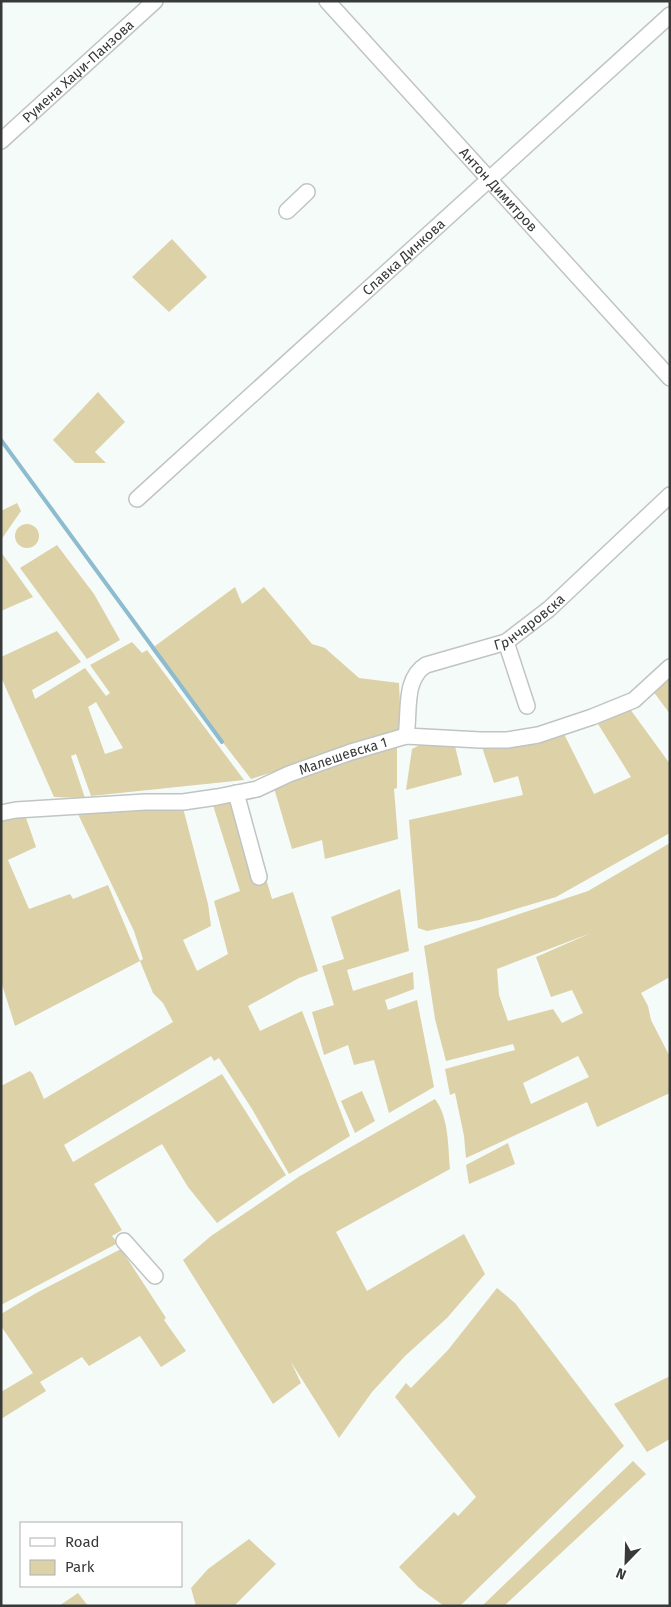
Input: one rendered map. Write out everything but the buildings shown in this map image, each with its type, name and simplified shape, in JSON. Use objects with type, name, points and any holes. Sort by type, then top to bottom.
[{"type":"street","name":"Румена Хаџи-Панзова","points":[[1,141],[155,1]]},
{"type":"street","name":"Антон Димитров","points":[[326,1],[489,177],[670,378]]},
{"type":"street","name":"Славка Динкова","points":[[137,499],[489,177],[670,15]]},
{"type":"street","points":[[287,211],[308,192]]},
{"type":"street","name":"Грнчаровска","points":[[406,736],[409,696],[414,678],[420,669],[506,642],[549,609],[670,496]]},
{"type":"street","points":[[506,642],[527,706]]},
{"type":"street","name":"Малешевска 1","points":[[1,813],[16,810],[145,802],[183,802],[236,793],[257,789],[316,764],[406,736],[507,740],[538,735],[592,718],[634,700],[670,666]]},
{"type":"street","points":[[236,793],[259,877]]},
{"type":"street","points":[[124,1241],[155,1276]]},
{"type":"green space","points":[[172,239],[207,277],[169,312],[132,277]]},
{"type":"green space","points":[[98,392],[125,422],[95,452],[106,463],[75,463],[53,440]]},
{"type":"green space","points":[[17,503],[21,511],[1,540],[1,511]]},
{"type":"green space","points":[[27,524],[35,528],[39,536],[35,544],[27,548],[19,544],[15,536],[19,528]]},
{"type":"green space","points":[[57,545],[94,594],[120,640],[87,659],[20,568]]},
{"type":"green space","points":[[1,552],[33,597],[1,611]]},
{"type":"green space","points":[[235,587],[242,604],[264,587],[312,644],[325,648],[359,678],[399,683],[401,727],[391,735],[251,779],[151,649]]},
{"type":"green space","points":[[57,631],[81,662],[32,690],[35,699],[85,668],[106,696],[110,693],[90,665],[132,642],[142,653],[147,650],[244,780],[91,796],[76,754],[71,756],[85,798],[54,797],[1,677],[1,657]],"holes":[[[96,702],[123,748],[105,754],[88,707]]]},
{"type":"green space","points":[[670,673],[670,714],[650,687]]},
{"type":"green space","points":[[630,709],[670,764],[670,833],[556,897],[479,920],[427,931],[418,928],[409,820],[523,795],[518,776],[494,783],[480,741],[564,734],[594,794],[631,777],[598,724]]},
{"type":"green space","points":[[454,742],[462,775],[406,790],[412,749],[422,744]]},
{"type":"green space","points":[[397,744],[397,788],[394,789],[398,839],[325,859],[322,840],[292,849],[274,788],[309,771]]},
{"type":"green space","points":[[236,798],[254,838],[272,899],[293,892],[318,971],[299,978],[248,1006],[260,1031],[302,1011],[350,1136],[289,1174],[252,1109],[219,1058],[214,1061],[211,1056],[64,1145],[73,1162],[222,1074],[286,1175],[217,1223],[188,1187],[162,1144],[94,1184],[122,1230],[112,1236],[118,1243],[1,1305],[1,1086],[30,1071],[44,1099],[173,1022],[163,1003],[153,993],[140,961],[143,959],[134,931],[76,810],[182,804],[208,904],[211,926],[183,940],[197,971],[228,954],[214,901],[240,891],[212,802]]},
{"type":"green space","points":[[24,812],[36,847],[8,860],[29,909],[70,894],[73,899],[108,885],[140,961],[15,1026],[1,981],[1,817]]},
{"type":"green space","points":[[670,843],[670,977],[641,993],[648,1006],[651,1020],[670,1057],[670,1093],[597,1127],[587,1102],[466,1158],[464,1136],[455,1093],[450,1095],[445,1069],[515,1050],[513,1044],[446,1061],[435,1019],[424,946],[588,891]],"holes":[[[591,933],[536,957],[551,997],[572,990],[583,1013],[562,1023],[553,1009],[508,1021],[499,995],[497,969]],[[578,1056],[589,1077],[531,1104],[523,1083]]]},
{"type":"green space","points":[[400,889],[409,951],[347,970],[353,991],[413,972],[414,989],[385,1000],[388,1010],[417,1000],[434,1087],[389,1113],[374,1060],[354,1065],[348,1045],[324,1055],[312,1012],[334,1005],[322,966],[344,959],[331,917]]},
{"type":"green space","points":[[362,1091],[375,1121],[355,1133],[341,1101]]},
{"type":"green space","points":[[435,1099],[440,1107],[445,1123],[450,1169],[336,1232],[367,1291],[464,1234],[485,1274],[447,1318],[405,1356],[372,1392],[339,1438],[291,1362],[301,1383],[273,1404],[183,1260],[211,1236],[300,1176]]},
{"type":"green space","points":[[508,1143],[515,1164],[469,1184],[466,1165]]},
{"type":"green space","points":[[121,1249],[166,1318],[164,1320],[186,1351],[161,1367],[140,1336],[89,1366],[82,1357],[40,1382],[46,1391],[1,1419],[1,1392],[33,1373],[1,1326],[1,1314],[38,1292]]},
{"type":"green space","points":[[497,1288],[515,1303],[624,1446],[460,1606],[444,1606],[418,1587],[399,1567],[454,1512],[458,1516],[476,1497],[395,1397],[406,1383],[411,1388],[448,1350]]},
{"type":"green space","points":[[670,1376],[670,1439],[647,1452],[614,1404]]},
{"type":"green space","points":[[633,1461],[646,1474],[504,1606],[482,1606]]},
{"type":"green space","points":[[249,1539],[276,1564],[234,1606],[196,1606],[191,1588],[208,1569]]},
{"type":"green space","points":[[78,1593],[88,1606],[59,1606]]},
{"type":"waterway","points":[[1,440],[222,742]]}]
